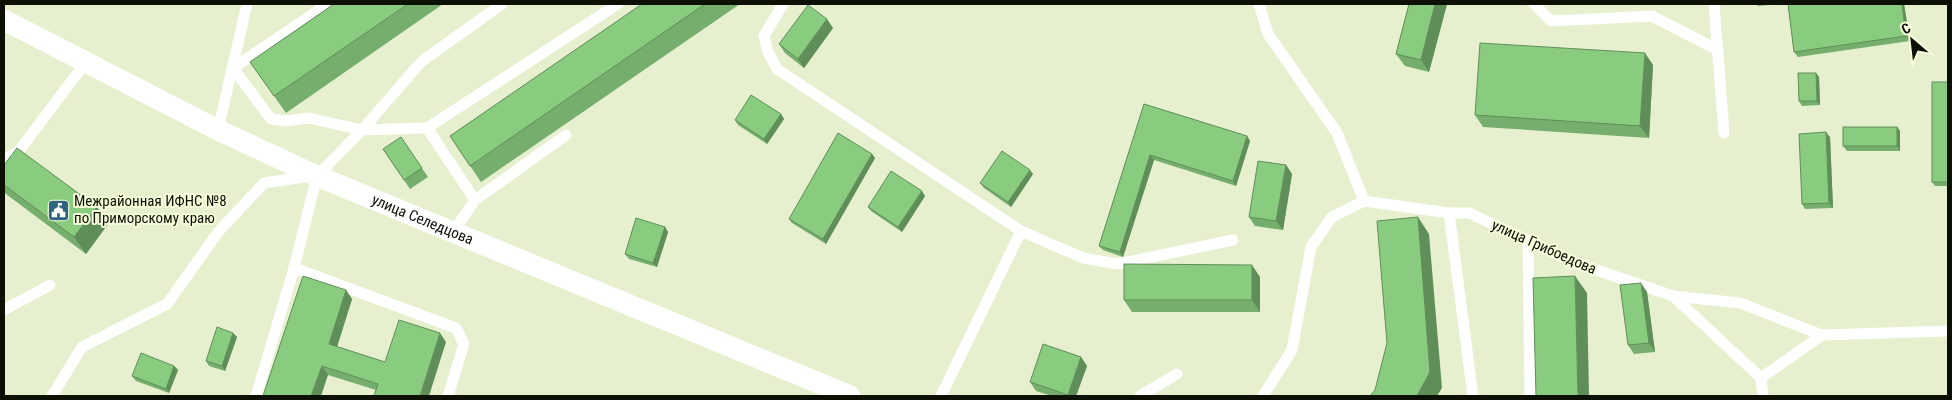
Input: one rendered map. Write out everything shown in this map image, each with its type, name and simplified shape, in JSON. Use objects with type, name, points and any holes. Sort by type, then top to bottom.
[{"type":"street","name":"улица Селедцова","points":[[4,20],[218,130],[317,176],[850,396]]},
{"type":"lane","points":[[218,130],[248,4]]},
{"type":"lane","points":[[233,68],[328,4]]},
{"type":"lane","points":[[256,396],[294,268],[317,176],[362,130],[421,62],[502,4]]},
{"type":"lane","points":[[233,68],[271,119],[286,121],[309,118],[362,130],[426,128],[618,4]]},
{"type":"lane","points":[[784,4],[764,36],[768,52],[777,69],[1021,231],[1083,258],[1118,264],[1234,240]]},
{"type":"lane","points":[[1259,4],[1268,34],[1337,133],[1364,201],[1332,218],[1310,247],[1292,350],[1263,396]]},
{"type":"lane","points":[[1534,4],[1550,22],[1652,16],[1718,50]]},
{"type":"lane","points":[[1714,4],[1724,133]]},
{"type":"lane","points":[[4,159],[18,152],[86,62]]},
{"type":"lane","points":[[426,128],[475,200]]},
{"type":"lane","points":[[453,232],[475,200],[566,135]]},
{"type":"lane","points":[[52,396],[82,347],[167,304],[219,231],[264,183],[317,176]]},
{"type":"lane","name":"улица Грибоедова","points":[[1364,201],[1449,213],[1469,213],[1576,263],[1673,296],[1740,303],[1822,336],[1948,331]]},
{"type":"lane","points":[[1449,213],[1473,396]]},
{"type":"lane","points":[[941,396],[1021,231]]},
{"type":"lane","points":[[1528,242],[1530,396]]},
{"type":"lane","points":[[294,268],[456,328],[464,344],[448,396]]},
{"type":"lane","points":[[4,310],[50,285]]},
{"type":"lane","points":[[1673,296],[1761,378],[1763,396]]},
{"type":"lane","points":[[1761,378],[1822,336]]},
{"type":"lane","points":[[1140,396],[1177,374]]},
{"type":"building","points":[[334,4],[408,4],[274,96],[250,62]]},
{"type":"building","points":[[642,4],[705,4],[470,166],[450,136]]},
{"type":"building","points":[[1409,4],[1435,4],[1421,60],[1396,54]]},
{"type":"building","points":[[1788,4],[1902,4],[1906,36],[1794,52]]},
{"type":"building","points":[[808,5],[827,19],[798,59],[779,44]]},
{"type":"building","points":[[1480,43],[1645,53],[1640,126],[1475,115]]},
{"type":"building","points":[[1798,73],[1816,73],[1817,101],[1799,101]]},
{"type":"building","points":[[1932,82],[1948,82],[1948,182],[1932,182]]},
{"type":"building","points":[[751,95],[781,114],[764,139],[735,120]]},
{"type":"building","points":[[1144,104],[1247,136],[1233,181],[1150,155],[1120,252],[1099,246]]},
{"type":"building","points":[[1843,127],[1897,127],[1897,146],[1843,146]]},
{"type":"building","points":[[1826,132],[1829,203],[1802,204],[1799,134]]},
{"type":"building","points":[[838,133],[872,154],[823,239],[789,219]]},
{"type":"building","points":[[401,137],[422,168],[404,180],[383,149]]},
{"type":"building","points":[[17,148],[97,207],[74,237],[4,185],[4,165]]},
{"type":"building","points":[[1002,151],[1030,170],[1008,202],[980,183]]},
{"type":"building","points":[[1258,161],[1286,165],[1276,221],[1249,217]]},
{"type":"building","points":[[891,171],[922,191],[898,227],[868,207]]},
{"type":"building","points":[[1418,217],[1430,372],[1417,396],[1370,396],[1375,390],[1387,343],[1377,221]]},
{"type":"building","points":[[636,218],[665,227],[653,263],[625,254]]},
{"type":"building","points":[[1124,264],[1252,265],[1252,300],[1124,300]]},
{"type":"building","points":[[303,276],[346,290],[329,344],[385,362],[399,320],[440,333],[420,396],[374,396],[378,384],[322,366],[311,396],[263,396]]},
{"type":"building","points":[[1575,276],[1578,396],[1536,396],[1533,278]]},
{"type":"building","points":[[1641,283],[1649,343],[1628,345],[1620,285]]},
{"type":"building","points":[[217,327],[233,333],[222,366],[206,361]]},
{"type":"building","points":[[1043,344],[1081,357],[1068,395],[1030,382]]},
{"type":"building","points":[[141,353],[174,366],[166,389],[132,376]]},
{"type":"place","name":"Межрайонная ИФНС №8 по Приморскому краю","points":[[58,210]]}]
